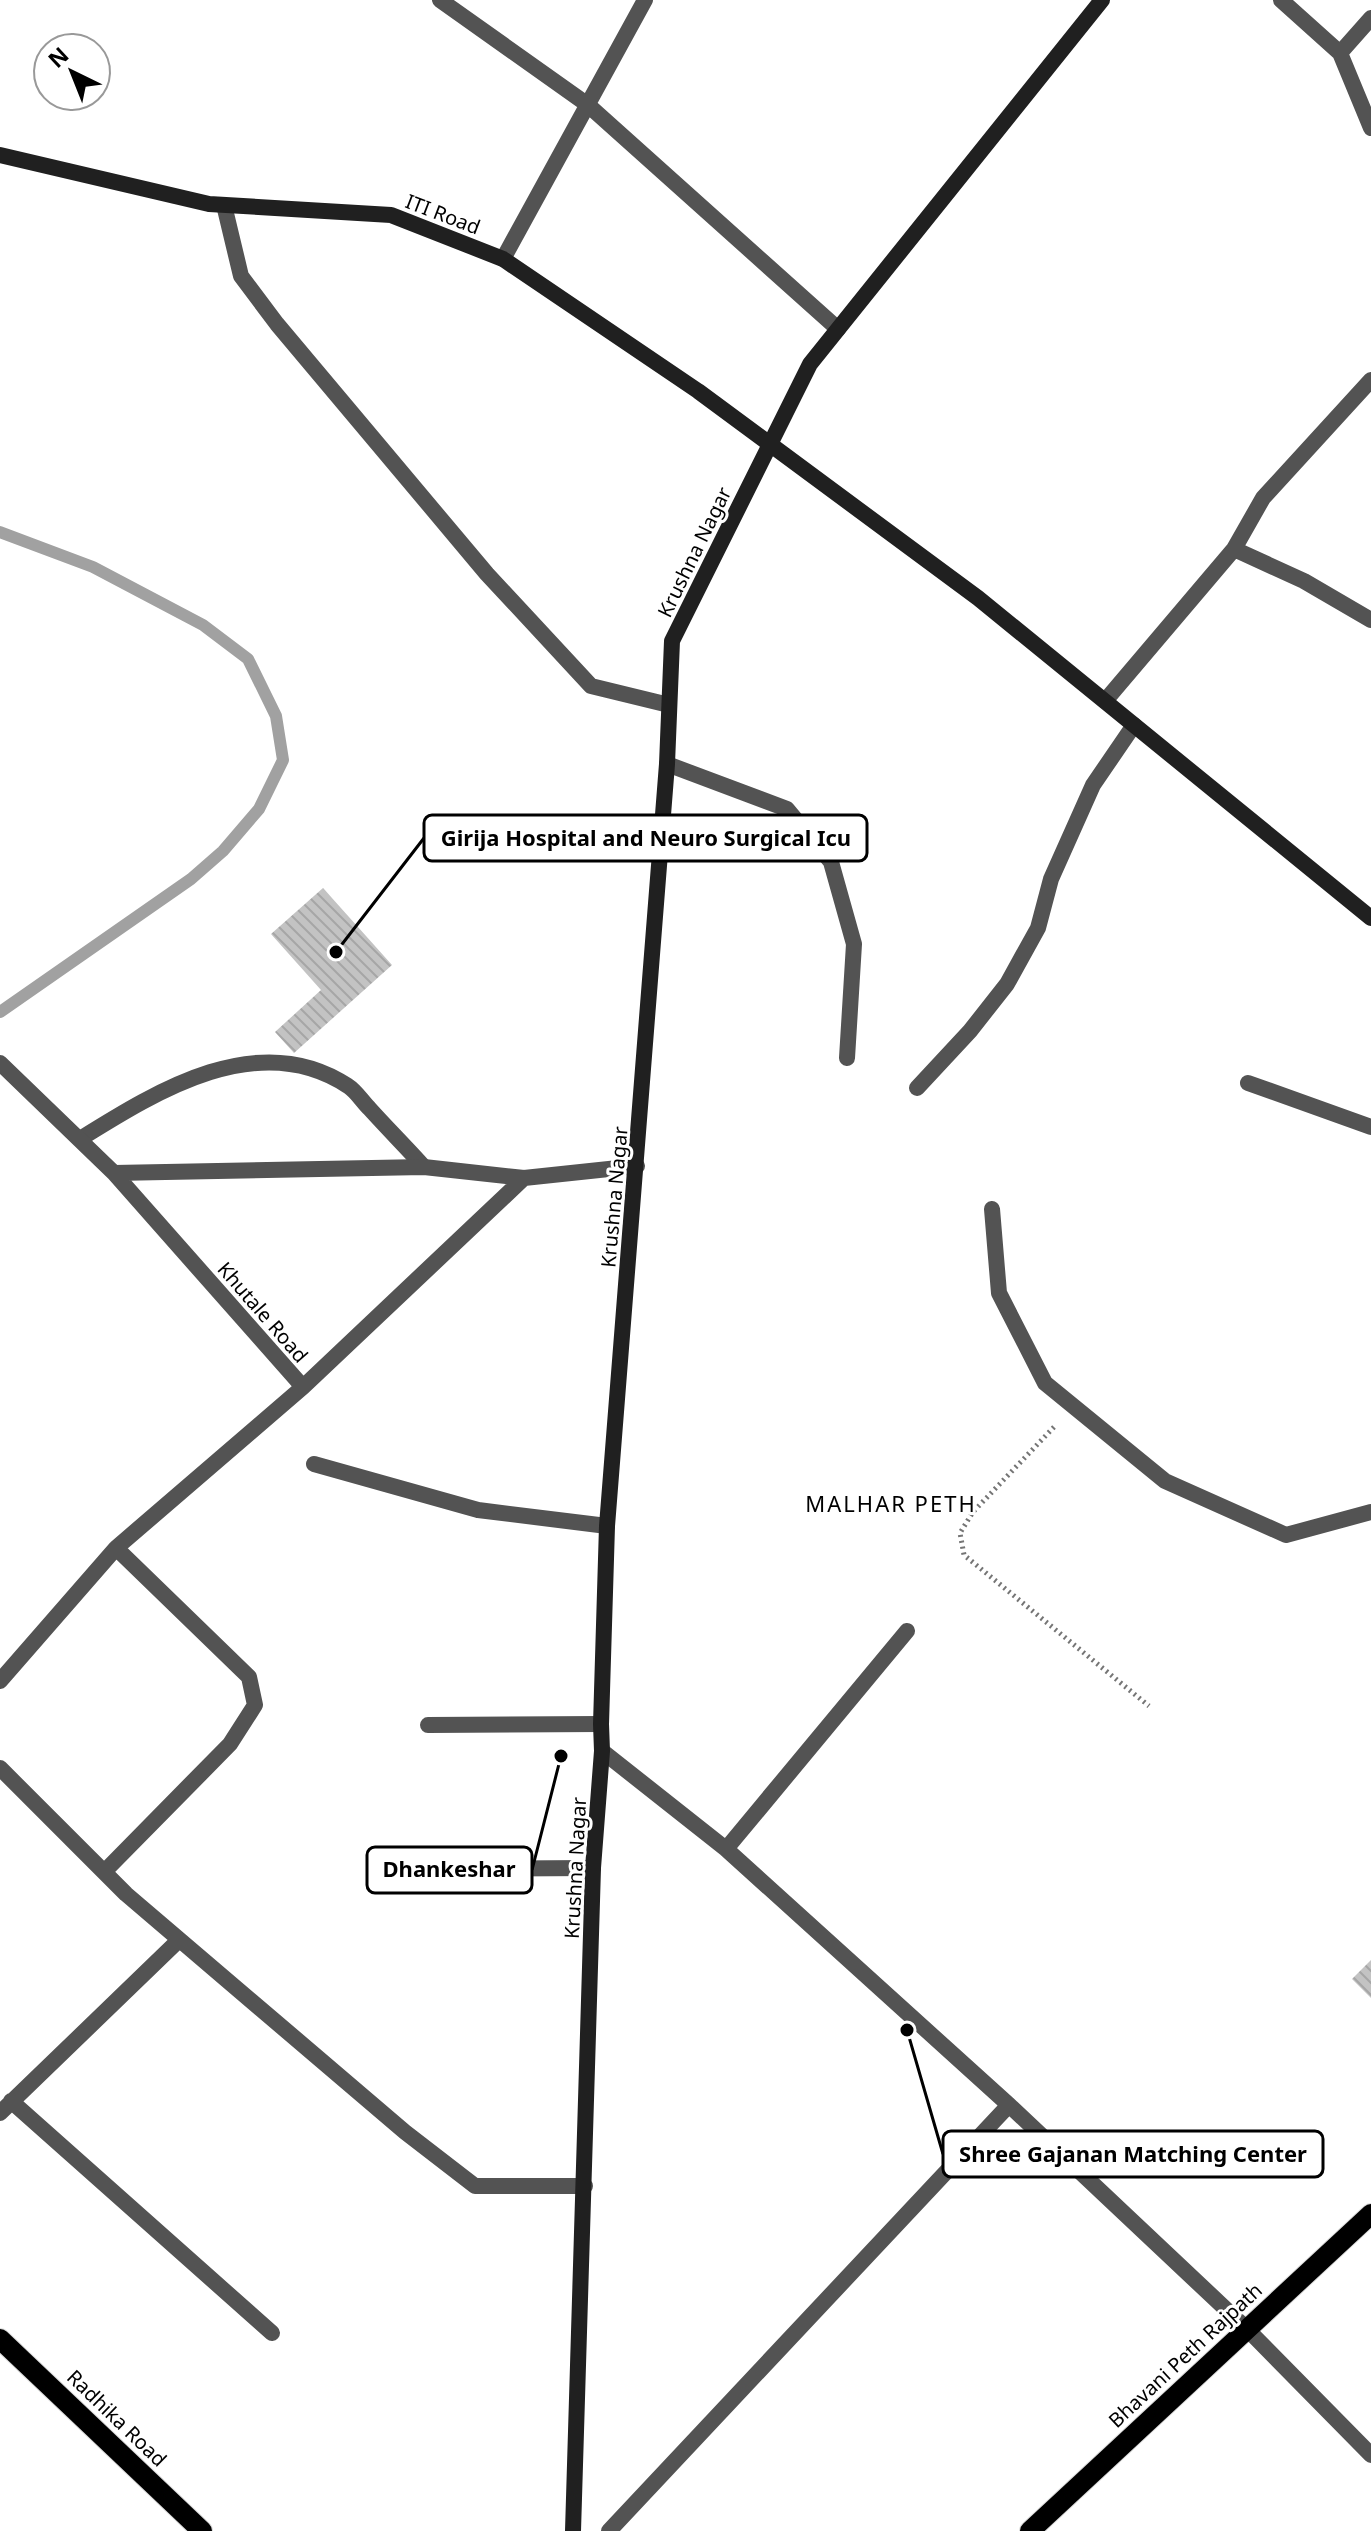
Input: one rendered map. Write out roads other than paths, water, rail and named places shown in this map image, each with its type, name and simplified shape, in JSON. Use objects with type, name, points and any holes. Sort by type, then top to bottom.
[{"type":"main road","name":"Krushna Nagar","points":[[573,2531],[593,1868],[602,1751],[607,1526],[667,764],[672,641],[810,364],[1102,0]]},
{"type":"main road","name":"ITI Road","points":[[0,155],[209,204],[391,215],[503,259],[698,391],[978,598],[1371,918]]},
{"type":"main road","name":"Bhavani Peth Rajpath","points":[[1030,2531],[1371,2214]]},
{"type":"main road","name":"Radhika Road","points":[[0,2339],[202,2531]]},
{"type":"street","points":[[440,0],[588,105],[838,329]]},
{"type":"street","points":[[503,259],[645,0]]},
{"type":"street","points":[[1281,0],[1340,53],[1371,128]]},
{"type":"street","points":[[1340,53],[1371,18]]},
{"type":"street","points":[[224,205],[241,276],[277,324],[487,574],[591,686],[669,705]]},
{"type":"street","points":[[1105,701],[1234,549],[1263,498],[1371,380]]},
{"type":"street","points":[[1234,549],[1304,581],[1371,620]]},
{"type":"street","points":[[917,1088],[970,1031],[1007,984],[1038,928],[1051,879],[1093,785],[1134,725]]},
{"type":"street","points":[[667,764],[787,809],[831,862],[854,944],[847,1058]]},
{"type":"street","points":[[80,1139],[148,1097],[212,1070],[271,1062],[307,1066],[349,1087],[424,1167]]},
{"type":"street","name":"Khutale Road","points":[[0,1063],[114,1173],[303,1387],[116,1548],[0,1681]]},
{"type":"street","points":[[1248,1083],[1371,1127]]},
{"type":"street","points":[[114,1173],[424,1167],[524,1178],[637,1166]]},
{"type":"street","points":[[303,1387],[524,1178]]},
{"type":"street","points":[[992,1209],[999,1293],[1045,1383],[1165,1481],[1286,1535],[1371,1512]]},
{"type":"street","points":[[314,1464],[478,1510],[607,1526]]},
{"type":"street","points":[[104,1872],[230,1744],[255,1705],[249,1677],[116,1548]]},
{"type":"street","points":[[726,1849],[907,1631]]},
{"type":"street","points":[[428,1725],[601,1724]]},
{"type":"street","points":[[602,1751],[726,1849],[1009,2105],[1248,2330],[1371,2455]]},
{"type":"street","points":[[0,1768],[104,1872],[179,1940],[405,2132],[475,2186],[585,2186]]},
{"type":"street","points":[[391,1869],[593,1868]]},
{"type":"street","points":[[179,1940],[6,2107],[272,2333]]},
{"type":"street","points":[[609,2531],[1009,2105]]},
{"type":"waterway","points":[[0,532],[93,567],[203,625],[248,659],[276,716],[283,760],[259,809],[223,851],[191,879],[0,1012]]},
{"type":"place","name":"Girija Hospital and Neuro Surgical Icu","points":[[336,952]]},
{"type":"place","name":"Dhankeshar","points":[[561,1756]]},
{"type":"place","name":"Shree Gajanan Matching Center","points":[[907,2030]]},
{"type":"district","name":"MALHAR PETH","points":[[891,1503]]}]
